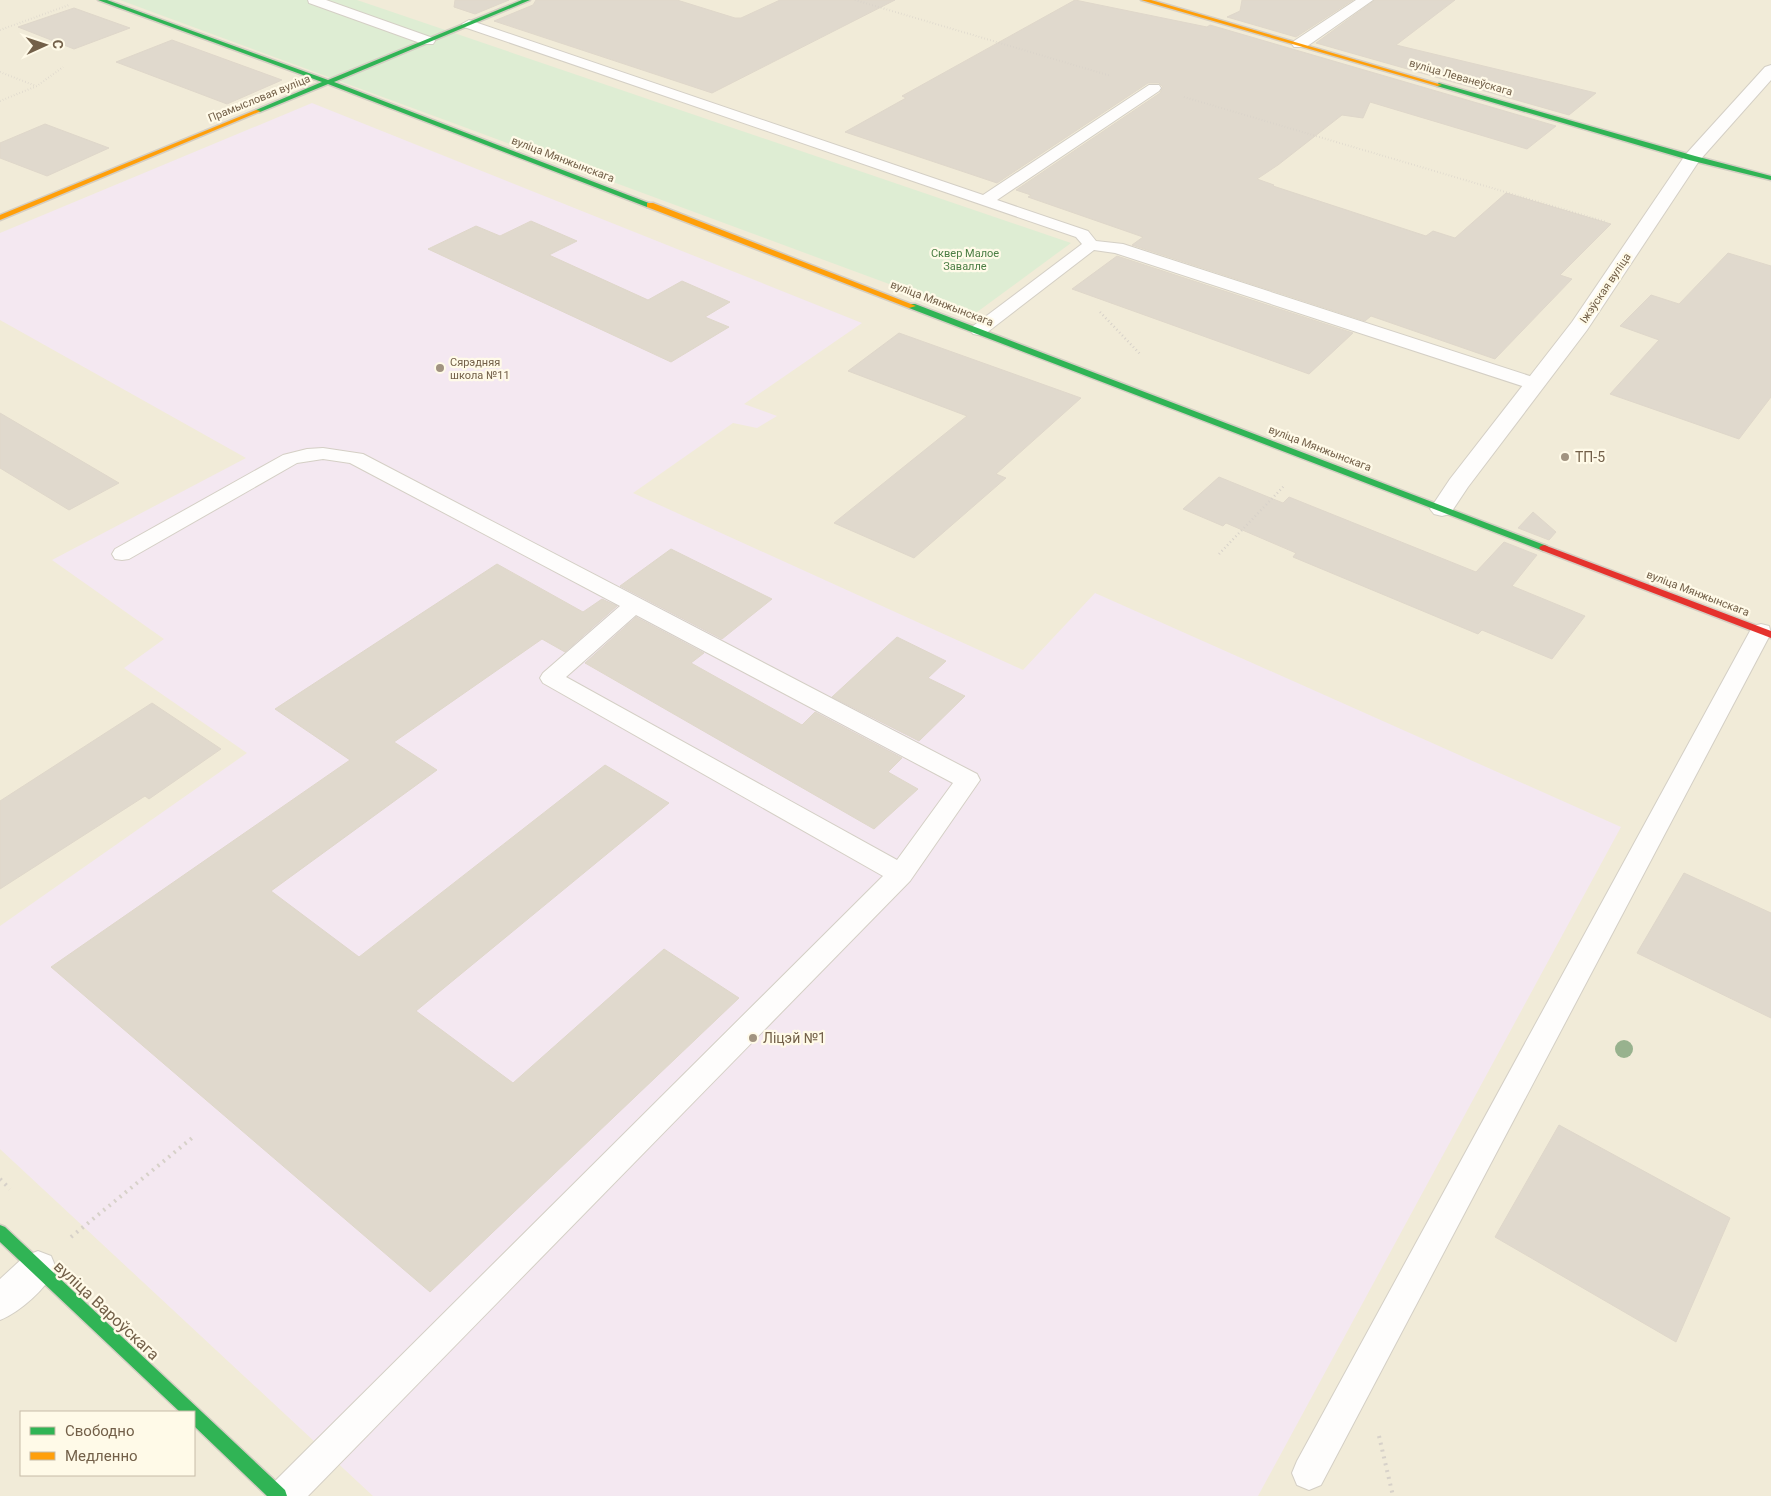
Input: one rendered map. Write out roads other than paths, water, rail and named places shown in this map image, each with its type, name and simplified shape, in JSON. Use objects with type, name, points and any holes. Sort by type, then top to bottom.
[{"type":"street","name":"вуліца Мянжынскага","points":[[101,0],[328,82],[1766,633]]},
{"type":"street","name":"Прамысловая вуліца","points":[[0,218],[527,0]]},
{"type":"street","name":"вуліца Леванеўскага","points":[[1144,0],[1692,158],[1771,178]]},
{"type":"street","points":[[1300,44],[1366,0]]},
{"type":"street","name":"Іжэўская вуліца","points":[[1442,509],[1458,484],[1580,326],[1692,158],[1771,70]]},
{"type":"street","name":"вуліца Вароўскага","points":[[0,1232],[189,1411]]},
{"type":"street","points":[[0,1303],[38,1268]]},
{"type":"street","name":"вуліца Вароўскага","points":[[195,1417],[279,1496]]},
{"type":"lane","points":[[314,0],[428,41]]},
{"type":"lane","points":[[469,24],[1082,234],[1091,245]]},
{"type":"lane","points":[[985,201],[1154,88]]},
{"type":"lane","points":[[979,330],[1091,245],[1117,248],[1535,384]]},
{"type":"lane","points":[[122,554],[290,460],[306,453],[330,453],[356,458],[968,780],[901,874],[284,1496]]},
{"type":"lane","points":[[634,604],[552,678],[901,874]]},
{"type":"lane","points":[[1309,1473],[1766,633]]},
{"type":"place","name":"Сярэдняя школа №11","points":[[440,368]]},
{"type":"place","name":"ТП-5","points":[[1565,457]]},
{"type":"place","name":"Ліцэй №1","points":[[753,1038]]},
{"type":"park label","name":"Сквер Малое Завалле","points":[[965,259]]}]
